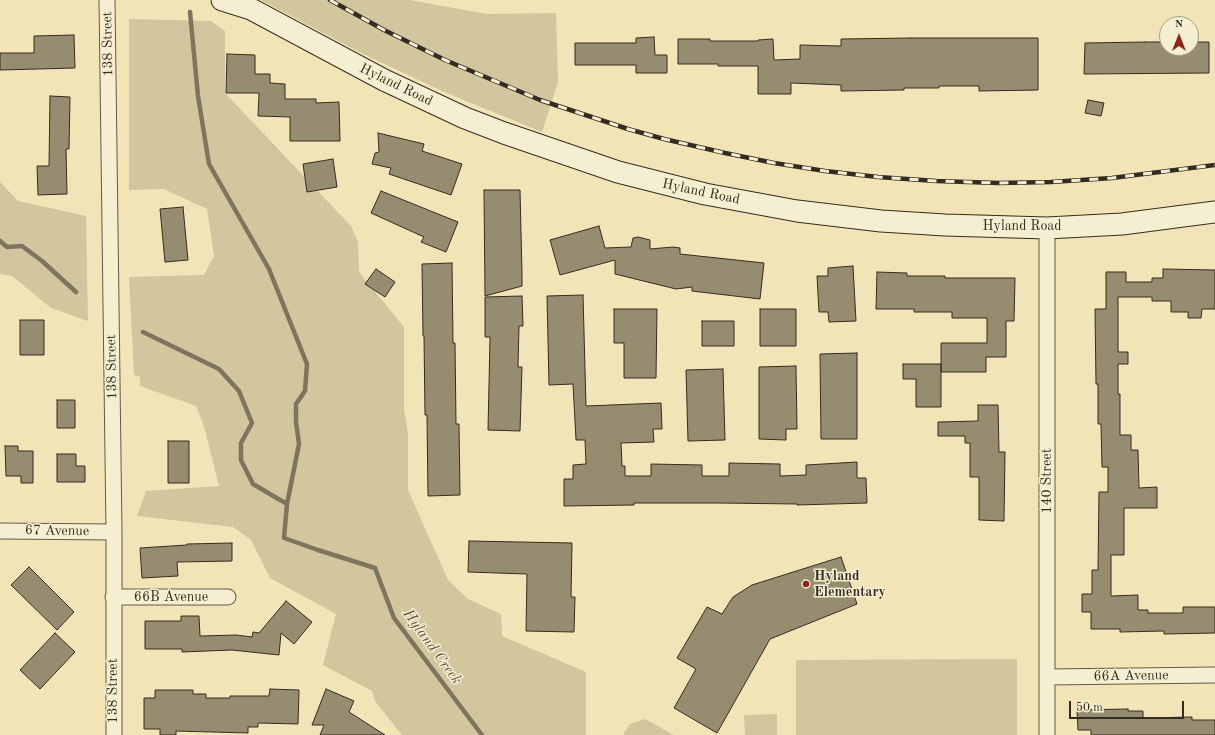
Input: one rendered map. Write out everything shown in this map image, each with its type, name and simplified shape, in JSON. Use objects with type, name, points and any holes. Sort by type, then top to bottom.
[{"type":"street","name":"138 Street","points":[[107,0],[114,532],[114,735]]},
{"type":"street","name":"Hyland Road","points":[[222,0],[251,9],[384,80],[465,118],[538,146],[646,180],[727,198],[797,211],[828,215],[938,225],[1047,228],[1122,224],[1215,212]]},
{"type":"street","name":"140 Street","points":[[1047,228],[1047,735]]},
{"type":"street","name":"67 Avenue","points":[[0,531],[114,532]]},
{"type":"street","name":"66B Avenue","points":[[113,597],[228,597]]},
{"type":"street","name":"66A Avenue","points":[[1047,677],[1215,675]]},
{"type":"shaded area","points":[[261,0],[409,0],[487,14],[556,13],[558,82],[542,132],[444,92],[357,51]]},
{"type":"shaded area","points":[[129,19],[211,21],[225,31],[225,93],[351,226],[358,242],[359,272],[404,327],[404,409],[408,433],[408,490],[448,580],[468,599],[501,614],[502,636],[586,672],[586,735],[402,735],[375,701],[372,691],[323,665],[336,614],[270,578],[251,540],[233,527],[137,516],[146,491],[219,486],[204,426],[196,406],[140,386],[140,377],[134,375],[129,277],[204,275],[214,256],[207,209],[164,189],[129,190]]},
{"type":"shaded area","points":[[0,182],[18,201],[86,216],[88,321],[51,308],[12,276],[0,274]]},
{"type":"shaded area","points":[[1017,659],[1017,735],[796,735],[796,660]]},
{"type":"shaded area","points":[[777,714],[777,735],[745,735],[744,715]]},
{"type":"shaded area","points":[[645,719],[674,735],[624,735],[630,724]]},
{"type":"building","points":[[74,35],[75,68],[0,70],[0,53],[34,53],[34,36]]},
{"type":"building","points":[[654,37],[655,55],[667,55],[667,73],[636,73],[636,65],[575,65],[575,43],[636,43],[636,38]]},
{"type":"building","points":[[1038,38],[1038,90],[979,91],[979,86],[939,86],[939,88],[904,88],[904,90],[841,91],[841,85],[791,83],[791,94],[758,94],[758,66],[678,64],[678,39],[758,41],[773,39],[774,60],[800,59],[800,45],[841,46],[841,39]]},
{"type":"building","points":[[1159,42],[1159,56],[1199,56],[1199,42],[1209,42],[1209,73],[1084,74],[1085,43]]},
{"type":"building","points":[[227,54],[255,55],[255,74],[270,74],[270,83],[285,84],[285,99],[316,99],[316,103],[339,102],[340,141],[290,141],[290,117],[258,116],[259,93],[226,93]]},
{"type":"building","points":[[50,96],[70,97],[69,149],[66,149],[67,194],[38,195],[37,166],[49,166]]},
{"type":"building","points":[[1088,100],[1104,103],[1101,116],[1085,113]]},
{"type":"building","points":[[378,133],[424,144],[422,151],[462,164],[451,195],[389,174],[391,168],[372,164],[375,153],[379,152]]},
{"type":"building","points":[[333,159],[337,187],[307,192],[303,164]]},
{"type":"building","points":[[484,190],[520,190],[522,274],[522,286],[485,296]]},
{"type":"building","points":[[381,191],[458,222],[446,252],[421,242],[424,237],[371,213]]},
{"type":"building","points":[[183,207],[188,260],[165,262],[160,209]]},
{"type":"building","points":[[599,226],[605,248],[631,247],[633,238],[638,237],[650,240],[650,249],[673,247],[680,248],[680,254],[764,263],[760,299],[692,291],[692,287],[676,289],[615,274],[615,260],[560,275],[550,240]]},
{"type":"building","points":[[452,263],[453,343],[455,343],[456,424],[459,424],[460,495],[428,496],[422,264]]},
{"type":"building","points":[[853,266],[856,321],[829,322],[828,312],[819,312],[817,276],[828,276],[828,268]]},
{"type":"building","points":[[376,269],[395,282],[385,297],[365,284]]},
{"type":"building","points":[[1163,269],[1215,270],[1215,309],[1202,309],[1201,318],[1188,318],[1188,312],[1171,312],[1171,301],[1152,301],[1152,297],[1118,297],[1118,352],[1128,352],[1128,364],[1118,364],[1120,435],[1131,435],[1131,450],[1138,450],[1139,488],[1157,487],[1157,508],[1124,508],[1124,555],[1111,555],[1111,596],[1138,595],[1138,610],[1148,610],[1148,613],[1183,613],[1183,607],[1215,607],[1215,633],[1164,634],[1164,631],[1120,632],[1120,629],[1091,629],[1091,612],[1082,612],[1082,594],[1092,594],[1092,570],[1098,570],[1099,492],[1108,492],[1108,467],[1102,467],[1101,424],[1098,424],[1095,309],[1106,309],[1106,272],[1126,272],[1126,282],[1152,282],[1152,278],[1163,278]]},
{"type":"building","points":[[877,272],[907,273],[907,276],[945,276],[945,278],[1015,278],[1014,321],[1006,321],[1006,357],[986,357],[986,372],[941,372],[941,343],[987,343],[987,318],[952,318],[952,312],[914,312],[914,309],[876,309]]},
{"type":"building","points":[[583,295],[586,406],[661,403],[662,429],[653,429],[654,442],[621,443],[622,466],[625,466],[625,476],[651,476],[651,464],[702,465],[702,476],[729,476],[729,463],[780,464],[780,476],[806,475],[806,465],[857,462],[857,478],[866,478],[867,503],[797,505],[634,503],[634,505],[564,506],[564,479],[573,479],[573,465],[586,464],[585,440],[576,440],[573,384],[549,385],[547,296]]},
{"type":"building","points":[[522,296],[523,326],[519,326],[518,367],[522,367],[520,431],[488,430],[490,337],[485,337],[485,297]]},
{"type":"building","points":[[614,309],[657,309],[656,378],[624,378],[624,343],[614,343]]},
{"type":"building","points":[[760,309],[796,309],[796,346],[760,346]]},
{"type":"building","points":[[20,320],[44,320],[44,355],[20,355]]},
{"type":"building","points":[[702,321],[734,321],[734,346],[702,346]]},
{"type":"building","points":[[857,353],[857,439],[821,439],[820,354]]},
{"type":"building","points":[[903,364],[941,364],[941,407],[916,407],[916,379],[903,379]]},
{"type":"building","points":[[796,366],[797,429],[786,429],[786,440],[759,439],[759,367]]},
{"type":"building","points":[[723,369],[725,440],[688,441],[686,370]]},
{"type":"building","points":[[57,400],[75,400],[75,428],[57,428]]},
{"type":"building","points":[[978,405],[998,405],[999,452],[1005,452],[1004,521],[979,520],[979,477],[970,477],[970,443],[965,443],[965,436],[938,436],[938,422],[978,421]]},
{"type":"building","points":[[168,441],[189,441],[189,483],[168,483]]},
{"type":"building","points":[[5,446],[18,446],[18,451],[33,451],[33,483],[21,483],[21,476],[6,476]]},
{"type":"building","points":[[57,454],[76,454],[76,466],[85,466],[85,482],[57,482]]},
{"type":"building","points":[[469,541],[572,543],[571,597],[575,597],[574,632],[526,631],[527,574],[468,572]]},
{"type":"building","points":[[232,543],[232,561],[177,562],[178,576],[142,578],[140,548],[187,544]]},
{"type":"building","points":[[841,557],[857,604],[770,639],[717,733],[674,708],[696,669],[677,658],[707,607],[722,614],[733,597],[752,585]]},
{"type":"building","points":[[29,567],[74,612],[57,630],[11,585]]},
{"type":"building","points":[[286,601],[312,622],[294,644],[281,633],[279,655],[232,650],[182,652],[182,649],[145,649],[145,621],[181,621],[181,616],[199,616],[200,636],[236,635],[252,637],[253,632],[259,633]]},
{"type":"building","points":[[55,633],[75,652],[40,689],[20,670]]},
{"type":"building","points":[[270,689],[299,690],[298,724],[258,723],[258,727],[248,727],[248,733],[176,731],[176,735],[160,735],[160,729],[144,729],[144,698],[155,698],[155,690],[193,690],[193,694],[206,694],[206,698],[230,698],[230,696],[269,696]]},
{"type":"building","points":[[326,689],[354,701],[349,712],[385,735],[320,735],[324,725],[312,725]]},
{"type":"building","points":[[1128,709],[1128,711],[1143,711],[1143,718],[1192,717],[1192,720],[1215,720],[1215,735],[1091,735],[1091,730],[1078,730],[1077,710]]},
{"type":"waterway","points":[[190,12],[198,96],[209,164],[269,269],[307,364],[305,391],[296,404],[296,422],[299,444],[287,504]]},
{"type":"waterway","name":"Hyland Creek","points":[[0,241],[7,247],[22,246],[42,261],[76,292]]},
{"type":"waterway","name":"Hyland Creek","points":[[143,332],[219,369],[239,391],[252,423],[241,443],[241,460],[253,484],[287,504],[284,538],[375,568],[394,618],[482,735]]},
{"type":"railway","points":[[330,0],[384,30],[445,60],[540,100],[628,129],[664,139],[774,163],[878,177],[999,183],[1051,182],[1112,178],[1215,165]]},
{"type":"place","name":"Hyland Elementary","points":[[806,584]]}]
